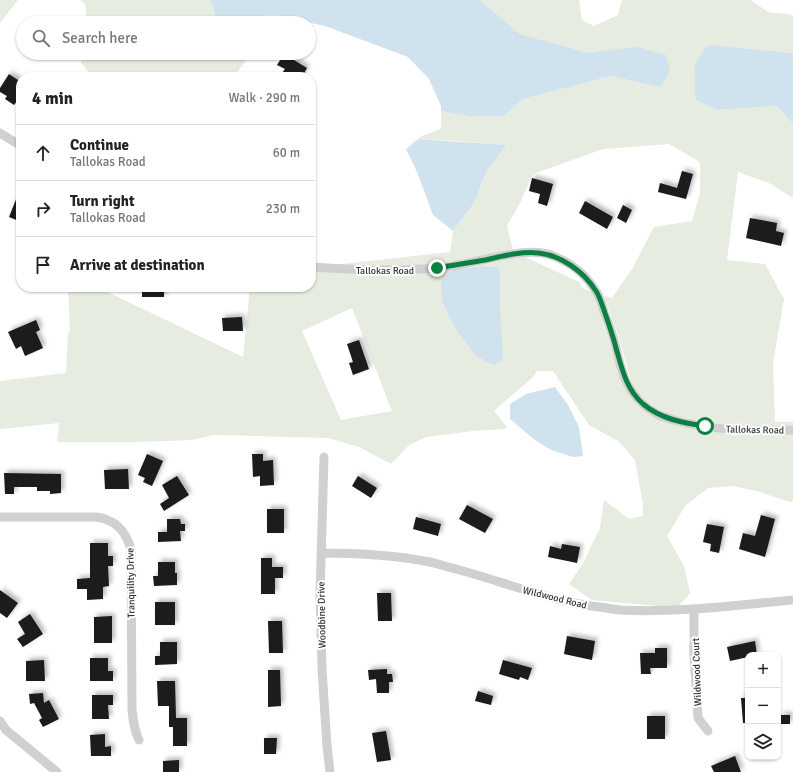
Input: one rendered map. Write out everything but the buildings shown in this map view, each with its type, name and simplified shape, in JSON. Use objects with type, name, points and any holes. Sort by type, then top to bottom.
[{"type":"street","points":[[0,133],[16,143]]},
{"type":"street","name":"Tallokas Road","points":[[316,267],[369,270],[419,270],[520,253],[539,253],[552,256],[568,263],[576,269],[596,290],[614,340],[626,382],[634,395],[651,410],[667,418],[690,424],[753,431],[793,430]]},
{"type":"street","name":"Woodbine Drive","points":[[324,457],[320,596],[326,746],[330,772]]},
{"type":"street","name":"Tranquility Drive","points":[[0,517],[104,518],[113,522],[124,533],[130,549],[132,709],[133,724],[139,740]]},
{"type":"street","name":"Wildwood Road","points":[[321,553],[376,555],[431,562],[559,599],[619,610],[694,609],[793,600]]},
{"type":"street","name":"Wildwood Court","points":[[694,609],[694,656],[698,718],[708,731]]},
{"type":"street","points":[[0,721],[6,730],[57,772]]},
{"type":"shaded area","points":[[0,0],[18,0],[0,23]]},
{"type":"shaded area","points":[[80,0],[210,0],[215,16],[86,16],[85,4]]},
{"type":"shaded area","points":[[480,0],[579,0],[582,20],[594,26],[618,15],[622,0],[751,0],[768,12],[793,15],[793,53],[712,45],[694,68],[696,100],[717,110],[777,106],[793,124],[793,198],[769,183],[738,172],[727,260],[765,264],[784,299],[773,363],[775,422],[793,422],[793,426],[734,426],[692,420],[669,414],[654,407],[638,393],[631,381],[619,338],[604,296],[612,298],[632,269],[654,227],[692,221],[700,193],[700,162],[669,144],[603,149],[533,174],[520,203],[507,226],[513,250],[435,264],[378,266],[321,264],[342,264],[450,252],[453,231],[474,203],[487,170],[505,145],[418,139],[441,129],[441,111],[469,116],[504,116],[523,99],[611,76],[659,87],[638,48],[589,53],[520,34]]},
{"type":"shaded area","points":[[82,60],[246,60],[238,72],[89,72],[81,63]]},
{"type":"shaded area","points":[[525,257],[579,282],[582,288],[590,291],[595,298],[622,384],[638,406],[648,413],[705,430],[733,435],[793,434],[793,501],[790,502],[757,491],[733,486],[708,488],[685,506],[667,536],[684,566],[690,593],[679,606],[657,606],[592,600],[569,584],[582,565],[600,528],[604,500],[629,519],[643,516],[643,504],[635,460],[618,441],[589,425],[553,371],[537,371],[533,377],[494,411],[507,427],[504,429],[426,437],[409,445],[391,464],[359,447],[328,438],[214,435],[192,440],[57,442],[59,423],[0,429],[0,381],[66,373],[68,333],[70,331],[68,292],[107,292],[243,357],[250,292],[316,292],[316,271],[368,275],[419,274],[452,270],[500,312],[500,271],[497,267],[482,266],[461,268]],"holes":[[[352,308],[392,411],[341,420],[302,331]]]},
{"type":"water","points":[[210,0],[480,0],[520,34],[589,53],[638,47],[666,55],[670,71],[659,87],[611,76],[523,99],[504,116],[469,116],[441,111],[441,106],[429,79],[408,57],[316,24],[316,16],[215,16]]},
{"type":"water","points":[[712,45],[793,53],[793,124],[777,106],[717,110],[696,100],[694,67],[705,48]]},
{"type":"water","points":[[418,139],[506,145],[487,170],[474,203],[453,231],[433,215],[417,172],[406,149]]},
{"type":"water","points":[[482,266],[497,267],[500,271],[500,312],[503,356],[501,361],[494,365],[474,354],[454,326],[442,301],[441,282],[452,270]]},
{"type":"water","points":[[555,387],[568,405],[579,427],[583,456],[573,457],[551,450],[535,440],[510,419],[510,404],[526,394]]},
{"type":"route","points":[[437,268],[520,253],[539,253],[556,257],[568,263],[587,279],[596,290],[614,340],[626,382],[634,395],[642,403],[659,415],[690,424],[705,426]]}]
